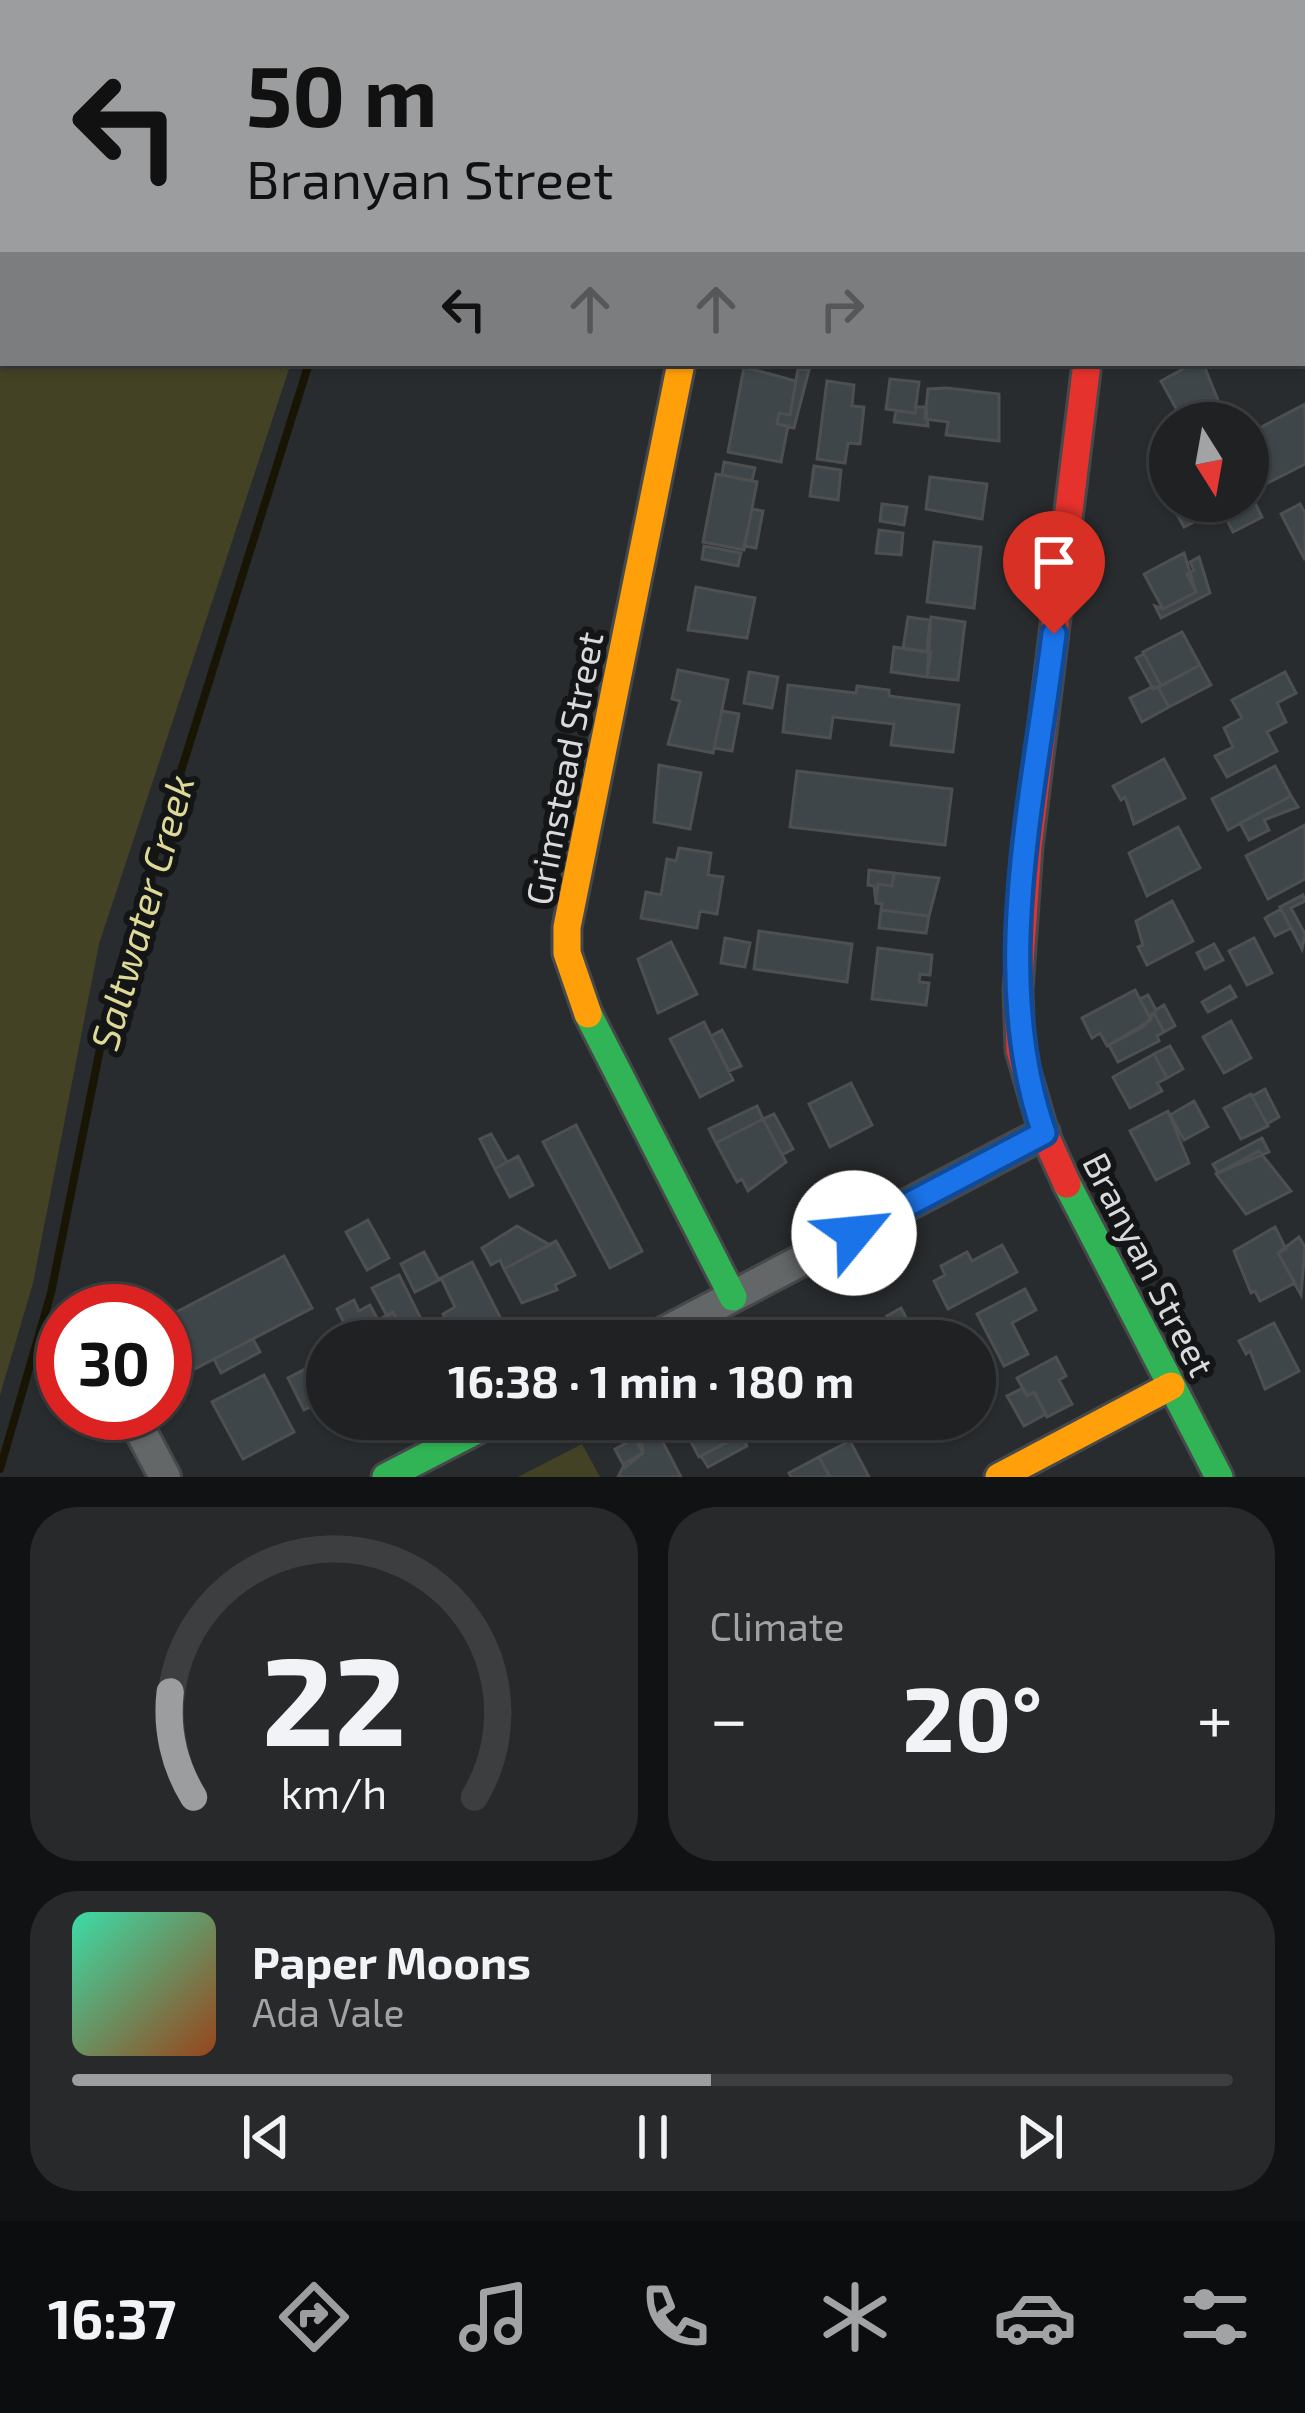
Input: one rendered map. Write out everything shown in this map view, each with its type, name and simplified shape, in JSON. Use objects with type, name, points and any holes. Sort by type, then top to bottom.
[{"type":"street","name":"Grimstead Street","points":[[680,366],[567,927],[567,953],[580,1001],[733,1297]]},
{"type":"street","name":"Branyan Street","points":[[1087,366],[1021,916],[1020,1050],[1044,1133],[1219,1477]]},
{"type":"street","points":[[689,1320],[1044,1133]]},
{"type":"street","points":[[999,1477],[1171,1386]]},
{"type":"street","points":[[145,1440],[165,1477]]},
{"type":"street","points":[[386,1477],[457,1440]]},
{"type":"shaded area","points":[[0,366],[290,366],[99,944],[33,1283],[0,1395]]},
{"type":"shaded area","points":[[582,1444],[600,1477],[518,1477]]},
{"type":"building","points":[[1188,366],[1204,366],[1219,402],[1172,402],[1161,381]]},
{"type":"building","points":[[744,367],[796,381],[790,415],[779,413],[777,424],[788,426],[781,462],[728,452]]},
{"type":"building","points":[[798,369],[809,370],[794,428],[777,424],[779,413],[790,415]]},
{"type":"building","points":[[890,379],[919,382],[915,413],[886,409]]},
{"type":"building","points":[[827,381],[854,385],[852,406],[864,407],[860,444],[848,443],[845,463],[817,459]]},
{"type":"building","points":[[928,389],[999,394],[999,441],[946,435],[948,422],[925,419]]},
{"type":"building","points":[[1305,404],[1305,464],[1269,482],[1269,423]]},
{"type":"building","points":[[916,407],[926,407],[928,426],[894,422],[896,411],[915,413]]},
{"type":"building","points":[[724,462],[755,468],[752,481],[722,475]]},
{"type":"building","points":[[814,466],[841,470],[838,500],[810,496]]},
{"type":"building","points":[[716,474],[757,482],[744,550],[703,542]]},
{"type":"building","points":[[930,477],[987,484],[982,519],[926,509]]},
{"type":"building","points":[[882,504],[907,507],[904,525],[880,521]]},
{"type":"building","points":[[1300,504],[1305,513],[1305,560],[1281,514]]},
{"type":"building","points":[[752,509],[763,511],[756,548],[744,546]]},
{"type":"building","points":[[1228,522],[1252,522],[1233,532]]},
{"type":"building","points":[[879,530],[903,533],[901,555],[876,553]]},
{"type":"building","points":[[934,542],[981,547],[974,608],[927,602]]},
{"type":"building","points":[[704,546],[741,553],[738,566],[702,559]]},
{"type":"building","points":[[1184,553],[1196,592],[1163,609],[1144,574]]},
{"type":"building","points":[[1199,557],[1210,593],[1161,618],[1155,606],[1163,609],[1196,592],[1187,574],[1194,570],[1190,562]]},
{"type":"building","points":[[696,587],[755,598],[747,638],[688,630]]},
{"type":"building","points":[[908,617],[930,620],[927,652],[903,649]]},
{"type":"building","points":[[931,617],[965,622],[958,680],[927,677]]},
{"type":"building","points":[[1182,632],[1200,665],[1161,686],[1143,652]]},
{"type":"building","points":[[894,647],[931,652],[927,677],[891,672]]},
{"type":"building","points":[[1144,654],[1161,686],[1153,689],[1136,658]]},
{"type":"building","points":[[1200,665],[1211,685],[1169,707],[1158,687]]},
{"type":"building","points":[[678,670],[728,680],[713,753],[668,744],[680,701],[672,699]]},
{"type":"building","points":[[749,672],[778,677],[772,708],[744,703]]},
{"type":"building","points":[[1285,672],[1296,693],[1277,703],[1286,722],[1267,732],[1277,751],[1227,777],[1215,756],[1233,747],[1224,728],[1242,718],[1232,700]]},
{"type":"building","points":[[788,685],[856,693],[857,686],[889,690],[889,696],[959,705],[953,752],[891,745],[894,724],[833,717],[830,738],[783,732]]},
{"type":"building","points":[[1158,687],[1169,707],[1142,722],[1130,698]]},
{"type":"building","points":[[722,711],[739,714],[732,751],[714,748]]},
{"type":"building","points":[[1164,759],[1185,798],[1134,824],[1125,797],[1121,800],[1113,786]]},
{"type":"building","points":[[659,765],[701,773],[690,829],[654,822]]},
{"type":"building","points":[[1275,766],[1291,796],[1228,830],[1212,799]]},
{"type":"building","points":[[797,771],[952,789],[945,845],[790,827]]},
{"type":"building","points":[[1291,796],[1298,807],[1264,820],[1269,830],[1249,840],[1240,823]]},
{"type":"building","points":[[1305,825],[1305,879],[1268,899],[1246,856]]},
{"type":"building","points":[[1178,827],[1200,868],[1147,896],[1129,853]]},
{"type":"building","points":[[679,848],[711,853],[708,875],[723,877],[717,914],[700,911],[697,928],[641,918],[646,892],[661,895],[667,859],[676,861]]},
{"type":"building","points":[[869,870],[894,873],[892,886],[878,884],[876,903],[874,886],[868,885]]},
{"type":"building","points":[[894,873],[939,878],[929,916],[881,910],[882,904],[876,903],[878,884],[892,886]]},
{"type":"building","points":[[1303,895],[1305,901],[1291,908],[1305,934],[1302,949],[1280,907]]},
{"type":"building","points":[[1172,901],[1193,941],[1147,965],[1138,947],[1143,945],[1136,921]]},
{"type":"building","points":[[1281,909],[1291,928],[1275,936],[1265,918]]},
{"type":"building","points":[[881,910],[929,916],[926,933],[879,928]]},
{"type":"building","points":[[759,931],[852,944],[847,982],[754,969]]},
{"type":"building","points":[[725,938],[750,943],[745,967],[721,963]]},
{"type":"building","points":[[1254,938],[1272,973],[1247,985],[1229,951]]},
{"type":"building","points":[[671,942],[697,994],[658,1013],[638,959]]},
{"type":"building","points":[[1214,944],[1223,960],[1205,969],[1197,953]]},
{"type":"building","points":[[878,948],[932,955],[930,975],[920,974],[919,982],[929,983],[926,1005],[872,999]]},
{"type":"building","points":[[1230,986],[1236,997],[1208,1012],[1202,1002]]},
{"type":"building","points":[[1135,990],[1151,1020],[1107,1046],[1100,1033],[1092,1038],[1082,1018]]},
{"type":"building","points":[[1148,995],[1156,1010],[1164,1005],[1175,1026],[1164,1032],[1154,1013],[1149,1016],[1140,999]]},
{"type":"building","points":[[1154,1013],[1164,1032],[1157,1036],[1159,1041],[1118,1062],[1109,1045],[1143,1027]]},
{"type":"building","points":[[1231,1021],[1251,1058],[1224,1073],[1203,1037]]},
{"type":"building","points":[[704,1022],[733,1080],[700,1097],[670,1039]]},
{"type":"building","points":[[722,1030],[741,1066],[729,1071],[711,1036]]},
{"type":"building","points":[[1170,1046],[1183,1069],[1167,1078],[1154,1054]]},
{"type":"building","points":[[1154,1054],[1167,1078],[1157,1083],[1162,1091],[1130,1108],[1113,1077]]},
{"type":"building","points":[[851,1083],[872,1125],[830,1147],[809,1104]]},
{"type":"building","points":[[1265,1089],[1279,1117],[1267,1124],[1252,1096]]},
{"type":"building","points":[[1251,1094],[1268,1126],[1241,1139],[1224,1108]]},
{"type":"building","points":[[1194,1101],[1208,1127],[1184,1140],[1170,1115]]},
{"type":"building","points":[[757,1106],[763,1119],[716,1143],[709,1129]]},
{"type":"building","points":[[1168,1111],[1189,1163],[1156,1180],[1130,1131]]},
{"type":"building","points":[[774,1114],[793,1149],[782,1155],[763,1119]]},
{"type":"building","points":[[763,1119],[786,1162],[748,1191],[742,1179],[737,1182],[716,1143]]},
{"type":"building","points":[[576,1125],[642,1251],[610,1268],[543,1142]]},
{"type":"building","points":[[491,1134],[507,1162],[495,1169],[480,1139]]},
{"type":"building","points":[[1262,1138],[1269,1152],[1218,1173],[1213,1164]]},
{"type":"building","points":[[1259,1151],[1291,1191],[1246,1214],[1216,1174]]},
{"type":"building","points":[[518,1156],[533,1185],[510,1197],[495,1169]]},
{"type":"building","points":[[368,1220],[389,1258],[367,1270],[346,1232]]},
{"type":"building","points":[[517,1226],[550,1245],[504,1269],[500,1260],[491,1265],[482,1248]]},
{"type":"building","points":[[1275,1227],[1286,1249],[1278,1253],[1295,1283],[1260,1301],[1255,1291],[1251,1293],[1234,1251]]},
{"type":"building","points":[[1299,1237],[1305,1247],[1301,1295],[1278,1253]]},
{"type":"building","points":[[556,1241],[575,1275],[555,1285],[557,1290],[522,1303],[504,1269]]},
{"type":"building","points":[[1002,1245],[1017,1272],[948,1309],[934,1281],[945,1275],[941,1266],[967,1252],[972,1261]]},
{"type":"building","points":[[424,1252],[439,1280],[415,1292],[401,1264]]},
{"type":"building","points":[[284,1256],[312,1308],[192,1370],[192,1304]]},
{"type":"building","points":[[472,1262],[500,1317],[446,1320],[443,1314],[455,1307],[441,1278]]},
{"type":"building","points":[[399,1275],[422,1320],[397,1320],[393,1312],[387,1316],[372,1288]]},
{"type":"building","points":[[1025,1289],[1036,1310],[1012,1323],[1028,1354],[1004,1366],[996,1351],[996,1320],[980,1320],[977,1314]]},
{"type":"building","points":[[354,1300],[359,1311],[370,1305],[378,1320],[342,1320],[337,1309]]},
{"type":"building","points":[[901,1308],[907,1320],[890,1320],[887,1316]]},
{"type":"building","points":[[1274,1323],[1299,1371],[1265,1389],[1250,1351],[1246,1354],[1239,1341]]},
{"type":"building","points":[[253,1339],[260,1352],[221,1373],[214,1359]]},
{"type":"building","points":[[1056,1357],[1066,1376],[1059,1380],[1072,1404],[1047,1417],[1034,1392],[1027,1396],[1017,1378]]},
{"type":"building","points":[[306,1369],[306,1409],[304,1410],[288,1378]]},
{"type":"building","points":[[264,1375],[294,1432],[243,1459],[212,1402]]},
{"type":"building","points":[[1023,1388],[1027,1396],[1034,1392],[1046,1414],[1024,1426],[1007,1396]]},
{"type":"building","points":[[642,1440],[643,1453],[625,1468],[615,1449]]},
{"type":"building","points":[[662,1440],[681,1477],[618,1477],[625,1463],[643,1453],[638,1444]]},
{"type":"building","points":[[690,1440],[731,1440],[699,1457]]},
{"type":"building","points":[[731,1440],[744,1440],[747,1446],[708,1467],[701,1456]]},
{"type":"building","points":[[850,1441],[869,1477],[830,1477],[819,1457]]},
{"type":"building","points":[[819,1457],[830,1477],[791,1477],[789,1473]]},
{"type":"waterway","name":"Saltwater Creek","points":[[0,1469],[51,1293],[111,994],[308,366]]},
{"type":"traffic: fast","points":[[588,1014],[733,1297]]},
{"type":"traffic: fast","points":[[1067,1184],[1219,1477]]},
{"type":"traffic: fast","points":[[386,1477],[457,1440]]},
{"type":"traffic: slow","points":[[588,1014],[567,953],[567,927],[680,366]]},
{"type":"traffic: slow","points":[[999,1477],[1171,1386]]},
{"type":"traffic: jam","points":[[1067,1184],[1044,1133],[1020,1050],[1018,990],[1028,847],[1087,366]]},
{"type":"route","points":[[854,1233],[1044,1133],[1020,1050],[1018,990],[1021,916],[1054,634]]}]
